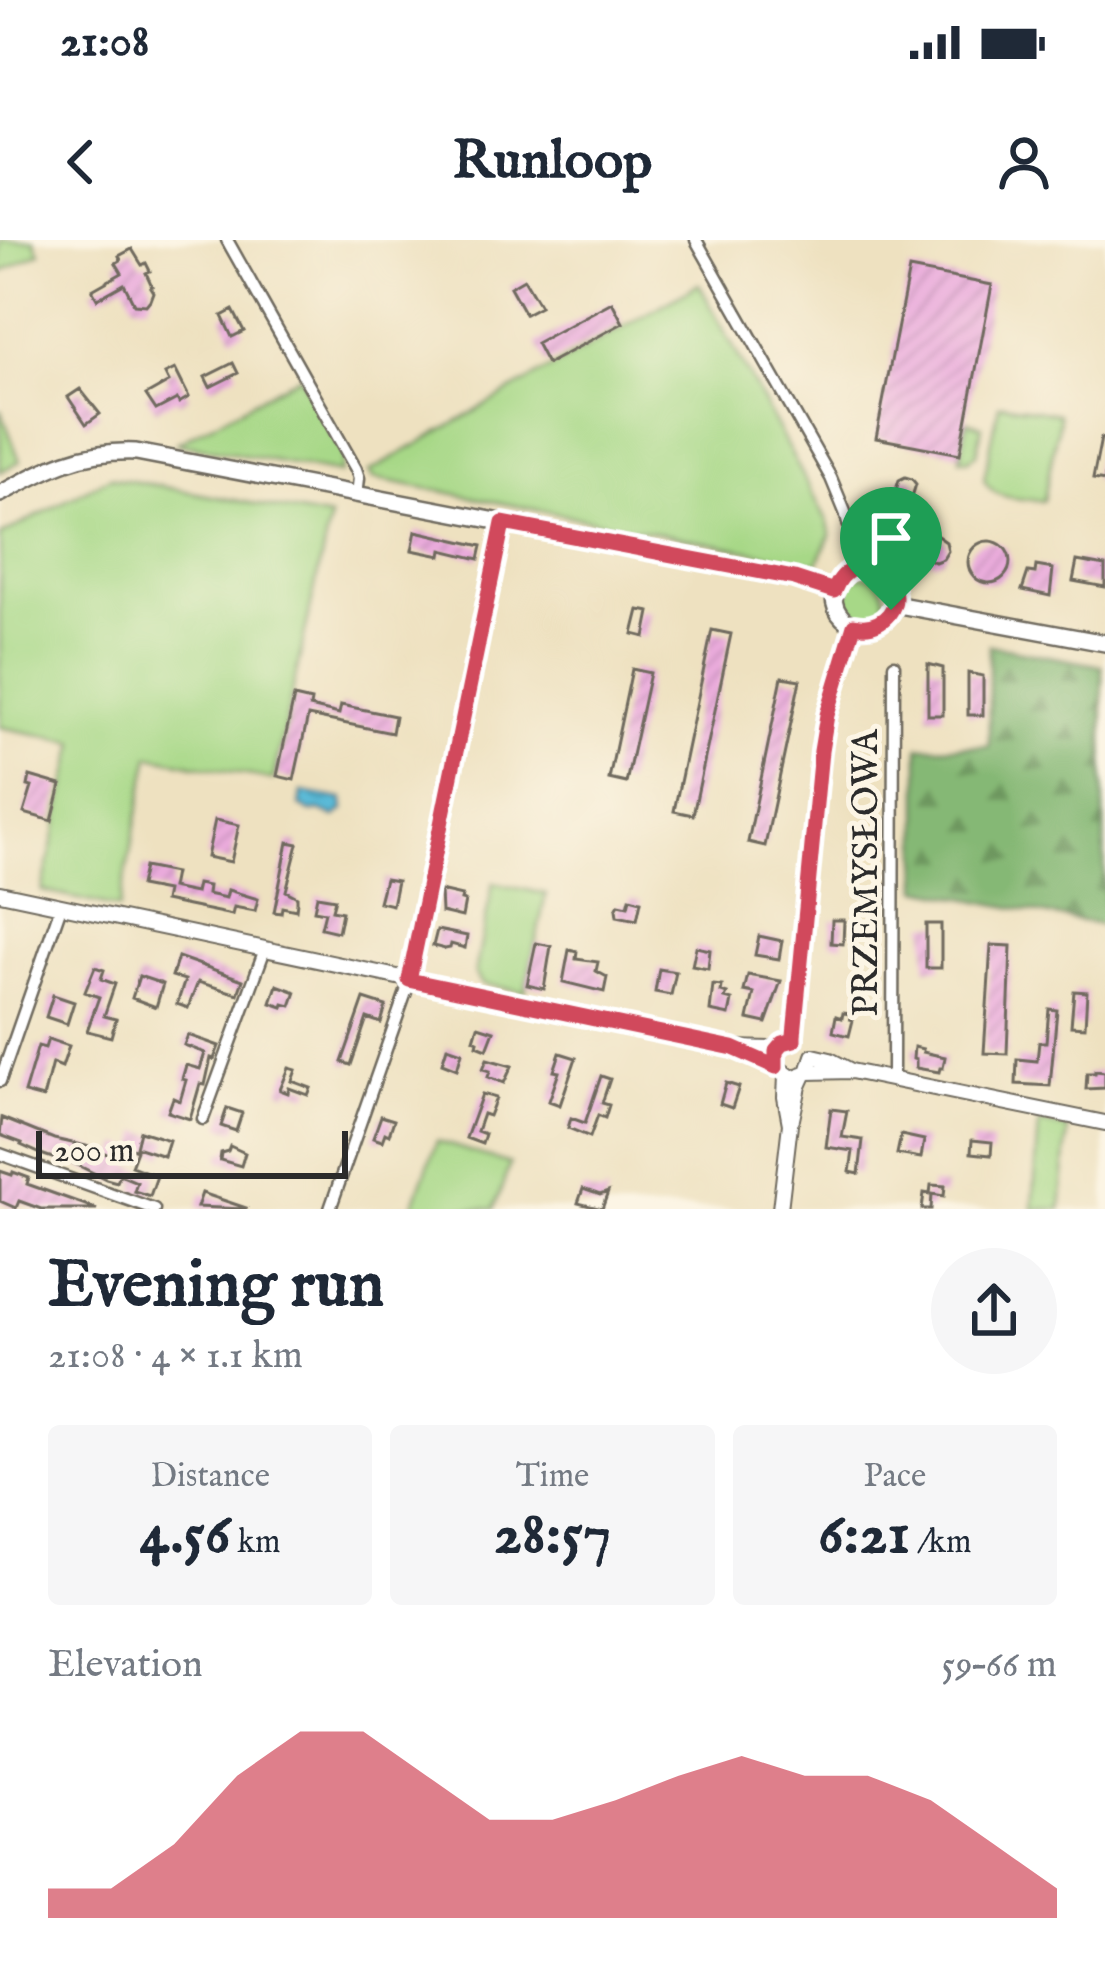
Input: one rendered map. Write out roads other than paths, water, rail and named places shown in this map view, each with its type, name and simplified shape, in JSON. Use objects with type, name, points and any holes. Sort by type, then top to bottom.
[{"type":"main road","points":[[0,494],[66,460],[120,452],[794,578],[834,591]]},
{"type":"main road","points":[[860,566],[879,571],[892,586],[894,604],[872,626],[854,625],[838,613],[834,591],[841,576],[860,566]]},
{"type":"main road","points":[[894,604],[1105,643]]},
{"type":"street","points":[[227,240],[356,470],[357,495]]},
{"type":"street","points":[[696,240],[831,478],[860,566]]},
{"type":"street","points":[[330,1209],[409,980],[503,523]]},
{"type":"street","points":[[790,1124],[775,1057],[786,1043],[827,715],[854,625]]},
{"type":"street","name":"PRZEMYSŁOWA","points":[[893,1080],[894,665]]},
{"type":"street","points":[[0,893],[733,1048],[807,1045],[813,1056],[850,1071],[1105,1123]]},
{"type":"street","points":[[0,1081],[61,906]]},
{"type":"street","points":[[203,1119],[265,949]]},
{"type":"street","points":[[733,1048],[792,1078],[850,1071]]},
{"type":"street","points":[[780,1209],[790,1124],[799,1086],[813,1056]]},
{"type":"street","points":[[0,1154],[154,1209]]},
{"type":"water","points":[[302,792],[343,799],[344,810],[335,817],[319,810],[310,812],[300,806]]}]
